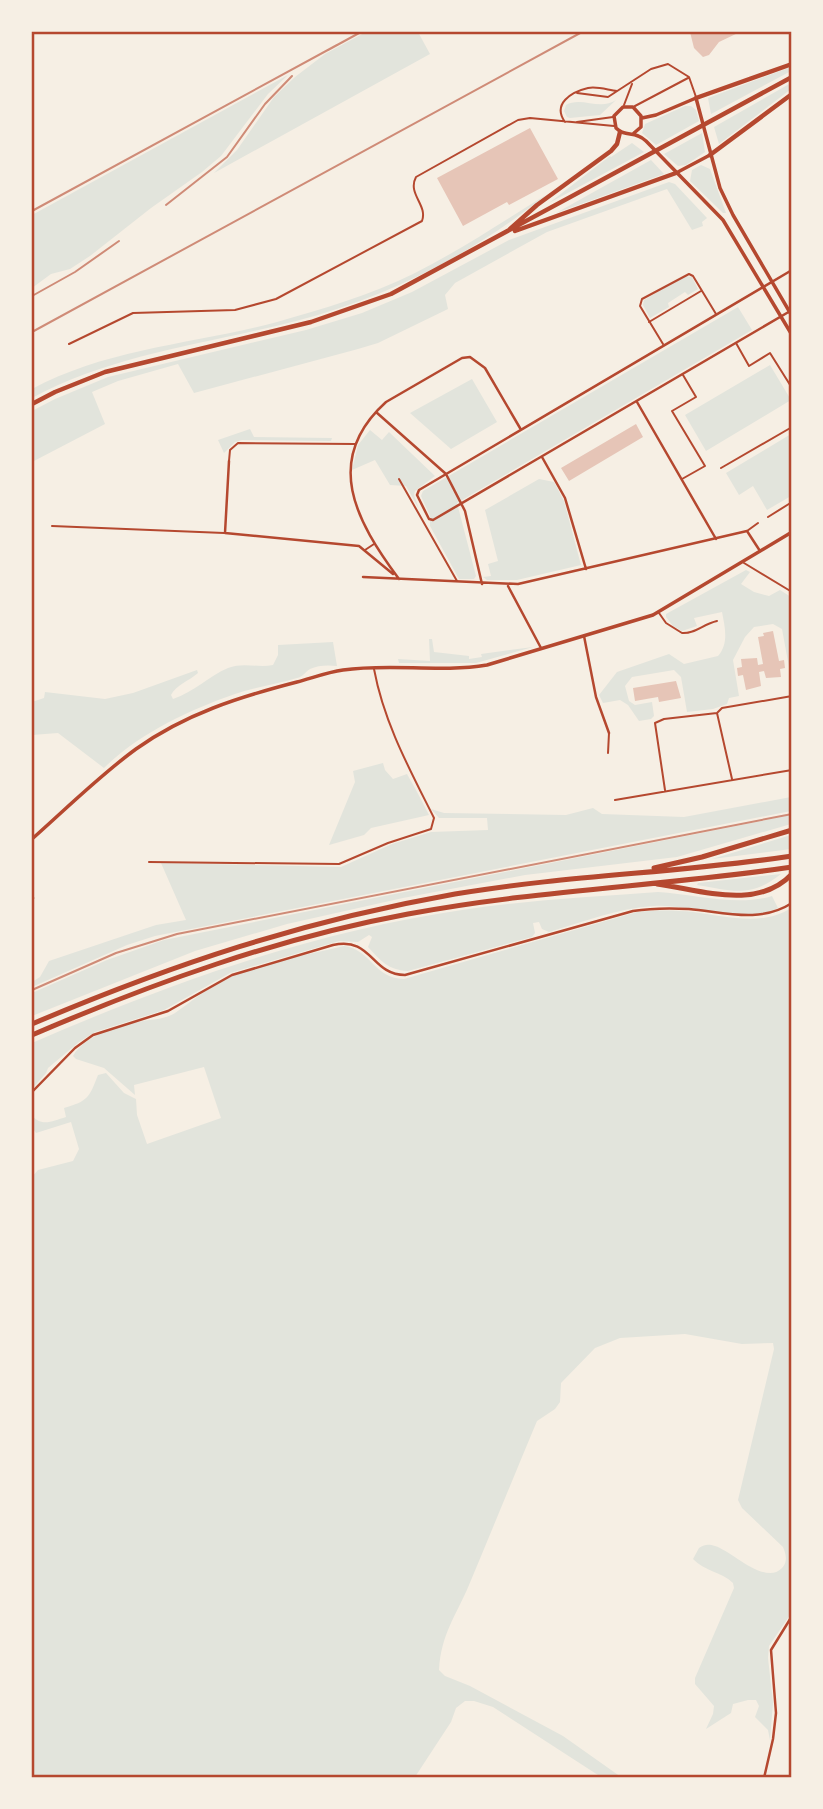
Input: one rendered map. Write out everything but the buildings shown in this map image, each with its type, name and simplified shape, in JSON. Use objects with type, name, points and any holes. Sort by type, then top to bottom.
[{"type":"highway","points":[[627,874],[702,857],[792,830]]},
{"type":"highway","points":[[32,1024],[193,960],[339,918],[481,890],[792,856]]},
{"type":"highway","points":[[32,1035],[175,978],[244,954],[336,929],[470,903],[792,867]]},
{"type":"highway","points":[[647,882],[749,896],[768,891],[792,874]]},
{"type":"main road","points":[[696,98],[792,64]]},
{"type":"main road","points":[[32,404],[72,384],[125,366],[289,328],[354,309],[405,288],[792,77]]},
{"type":"main road","points":[[710,155],[792,94]]},
{"type":"main road","points":[[501,236],[537,205],[611,151],[617,144],[620,132]]},
{"type":"main road","points":[[501,236],[676,173]]},
{"type":"street","points":[[642,118],[696,98],[710,155],[728,207],[772,282],[791,313],[780,316],[433,520],[429,519],[417,493],[521,429],[664,346],[763,287],[772,282],[792,270]]},
{"type":"street","points":[[623,107],[633,107],[639,111],[642,118],[640,127],[628,135],[615,126],[614,116],[623,107]]},
{"type":"street","points":[[634,133],[646,141],[723,220],[792,335]]},
{"type":"street","points":[[676,173],[710,155]]},
{"type":"street","points":[[399,579],[375,543],[359,512],[350,482],[350,462],[356,444],[376,412],[386,402],[466,356],[485,368],[521,429]]},
{"type":"street","points":[[636,401],[716,538]]},
{"type":"street","points":[[376,412],[446,474],[462,503],[482,584]]},
{"type":"street","points":[[542,457],[565,498],[586,569]]},
{"type":"street","points":[[229,461],[225,534],[359,546],[399,579]]},
{"type":"street","points":[[363,577],[507,585],[747,531],[760,551]]},
{"type":"street","points":[[32,839],[136,749],[198,713],[253,693],[343,670],[469,668],[584,636],[659,612],[792,531]]},
{"type":"street","points":[[507,585],[541,649]]},
{"type":"street","points":[[584,636],[596,697],[609,733]]},
{"type":"street","points":[[32,1092],[68,1055],[93,1035],[168,1011],[232,975],[340,944],[359,946],[386,971],[405,975],[633,911],[669,908],[757,916],[776,912],[792,903]]},
{"type":"street","points":[[764,1777],[776,1713],[771,1650],[792,1616]]},
{"type":"lane","points":[[578,93],[608,97],[651,69],[668,64],[689,77],[696,98]]},
{"type":"lane","points":[[633,107],[689,77]]},
{"type":"lane","points":[[623,107],[632,83]]},
{"type":"lane","points":[[565,122],[560,113],[561,103],[578,93],[590,87],[618,91]]},
{"type":"lane","points":[[573,123],[614,116]]},
{"type":"lane","points":[[68,344],[133,313],[235,310],[254,307],[292,292],[422,221],[424,214],[413,189],[416,177],[518,120],[530,118],[615,126]]},
{"type":"lane","points":[[664,346],[640,306],[642,299],[685,274],[693,276],[716,315]]},
{"type":"lane","points":[[649,322],[702,290]]},
{"type":"lane","points":[[736,342],[749,366],[770,353],[792,388]]},
{"type":"lane","points":[[681,479],[705,466],[672,411],[696,397],[682,374]]},
{"type":"lane","points":[[721,468],[792,427]]},
{"type":"lane","points":[[229,461],[230,450],[238,443],[356,444]]},
{"type":"lane","points":[[399,479],[458,582]]},
{"type":"lane","points":[[768,517],[792,502]]},
{"type":"lane","points":[[747,531],[758,523]]},
{"type":"lane","points":[[52,526],[225,534]]},
{"type":"lane","points":[[365,550],[375,543]]},
{"type":"lane","points":[[743,562],[792,592]]},
{"type":"lane","points":[[659,612],[666,623],[682,633],[696,631],[703,624],[717,621]]},
{"type":"lane","points":[[149,862],[339,864],[388,843],[431,829],[433,818],[405,763],[374,668]]},
{"type":"lane","points":[[665,790],[655,723],[664,719],[717,713],[722,708],[792,696]]},
{"type":"lane","points":[[717,713],[732,780]]},
{"type":"lane","points":[[608,753],[609,733]]},
{"type":"lane","points":[[615,800],[792,770]]},
{"type":"shaded area","points":[[366,32],[418,32],[430,54],[214,173],[237,150],[274,97],[295,77],[325,54]]},
{"type":"shaded area","points":[[791,67],[791,71],[711,114],[708,98]]},
{"type":"shaded area","points":[[288,75],[268,94],[221,156],[202,172],[90,256],[70,269],[51,274],[32,288],[32,215]]},
{"type":"shaded area","points":[[791,83],[791,89],[719,144],[714,127]]},
{"type":"shaded area","points":[[616,100],[600,115],[570,118],[564,111],[566,105],[572,103],[604,104]]},
{"type":"shaded area","points":[[685,106],[696,110],[699,121],[656,145],[642,133],[645,124]]},
{"type":"shaded area","points":[[702,133],[705,152],[686,165],[678,166],[664,154]]},
{"type":"shaded area","points":[[632,143],[644,152],[549,203],[610,156]]},
{"type":"shaded area","points":[[651,160],[664,174],[556,213]]},
{"type":"shaded area","points":[[701,165],[710,169],[726,213],[690,181],[692,170]]},
{"type":"shaded area","points":[[669,182],[675,184],[707,218],[702,222],[703,226],[692,230],[667,189],[547,232],[455,283],[445,295],[448,309],[378,343],[194,393],[178,364],[118,381],[92,392],[105,424],[32,462],[32,411],[55,399],[108,377],[306,330],[362,313],[412,292],[509,240]]},
{"type":"shaded area","points":[[546,195],[459,255],[363,300],[296,321],[128,360],[63,383],[32,398],[32,389],[91,364],[152,348],[277,322],[380,289],[447,256]]},
{"type":"shaded area","points":[[685,276],[692,277],[698,289],[688,295],[685,292],[668,303],[669,307],[650,318],[643,305],[644,300]]},
{"type":"shaded area","points":[[738,307],[752,330],[457,503],[476,576],[474,579],[459,579],[430,526],[430,516],[421,496],[423,491]]},
{"type":"shaded area","points":[[770,365],[791,400],[706,451],[685,415]]},
{"type":"shaded area","points":[[472,379],[497,422],[451,449],[410,413]]},
{"type":"shaded area","points":[[250,429],[254,437],[332,438],[331,441],[242,440],[235,442],[224,453],[218,440]]},
{"type":"shaded area","points":[[370,430],[382,440],[389,432],[435,476],[415,491],[419,509],[406,486],[390,485],[375,460],[352,470],[358,445]]},
{"type":"shaded area","points":[[791,434],[791,496],[767,510],[753,486],[739,495],[726,473]]},
{"type":"shaded area","points":[[539,479],[554,482],[564,501],[581,565],[517,580],[487,580],[483,577],[491,576],[488,564],[498,561],[485,510]]},
{"type":"shaded area","points":[[746,570],[750,572],[741,584],[754,592],[769,596],[780,590],[791,597],[791,678],[782,629],[773,624],[754,627],[745,637],[733,660],[739,696],[729,698],[727,704],[713,709],[687,712],[681,677],[674,670],[632,677],[625,686],[629,701],[635,705],[652,702],[654,716],[651,719],[639,721],[628,705],[620,700],[603,703],[599,695],[617,672],[669,654],[684,664],[718,656],[725,641],[722,612],[694,618],[697,626],[682,631],[673,626],[666,614]]},
{"type":"shaded area","points":[[429,639],[432,639],[434,652],[469,656],[469,659],[482,657],[481,654],[533,647],[476,663],[399,663],[398,659],[430,661]]},
{"type":"shaded area","points":[[333,642],[337,666],[313,668],[302,676],[243,692],[200,708],[165,724],[132,744],[104,768],[58,733],[32,735],[32,702],[44,698],[45,692],[105,699],[133,693],[197,670],[198,673],[173,692],[173,699],[228,668],[239,665],[273,665],[278,655],[278,645]]},
{"type":"shaded area","points":[[383,763],[393,779],[407,774],[429,815],[371,828],[364,835],[329,845],[355,782],[353,771]]},
{"type":"shaded area","points":[[791,797],[791,811],[155,936],[127,945],[32,987],[32,982],[40,977],[49,961],[156,925],[186,920],[161,863],[341,867],[392,844],[431,832],[488,830],[487,818],[439,818],[431,809],[444,813],[566,815],[593,808],[602,814],[684,817]]},
{"type":"shaded area","points":[[791,815],[791,824],[677,857],[525,875],[287,924],[195,951],[32,1016],[32,993],[107,960],[164,940]]},
{"type":"shaded area","points":[[791,835],[791,849],[712,859]]},
{"type":"shaded area","points":[[781,874],[751,890],[697,885],[698,883]]},
{"type":"shaded area","points":[[658,892],[730,900],[772,896],[778,908],[748,915],[669,906],[641,907],[549,932],[542,929],[539,922],[533,923],[535,933],[532,937],[408,971],[390,967],[381,960],[368,947],[372,937],[369,935],[358,942],[339,941],[230,973],[164,1010],[95,1032],[48,1068],[32,1089],[32,1043],[136,1000],[243,962],[351,932],[462,910],[535,901]]},
{"type":"shaded area","points":[[791,908],[792,1612],[769,1646],[773,1703],[770,1740],[768,1730],[755,1717],[759,1706],[756,1700],[733,1704],[731,1713],[706,1729],[714,1706],[695,1684],[695,1678],[734,1588],[729,1579],[693,1559],[699,1548],[709,1545],[767,1573],[775,1572],[785,1563],[783,1547],[742,1508],[738,1500],[774,1349],[773,1343],[742,1344],[685,1334],[620,1338],[595,1348],[561,1383],[560,1402],[555,1409],[537,1421],[450,1626],[440,1657],[439,1670],[445,1676],[470,1686],[563,1736],[621,1777],[601,1777],[493,1707],[465,1701],[456,1708],[451,1722],[415,1777],[32,1777],[32,1177],[38,1170],[73,1161],[79,1149],[71,1122],[36,1133],[32,1127],[32,1116],[44,1122],[66,1117],[64,1108],[87,1098],[98,1075],[106,1073],[124,1093],[136,1099],[137,1115],[147,1144],[221,1118],[204,1067],[134,1085],[135,1095],[104,1068],[76,1059],[73,1056],[79,1048],[107,1031],[172,1015],[211,987],[238,974],[344,946],[361,953],[385,974],[404,979],[637,912],[679,911],[756,919],[780,914]]},
{"type":"railway","points":[[328,50],[361,32]]},
{"type":"railway","points":[[32,332],[582,32]]},
{"type":"railway","points":[[32,211],[337,45]]},
{"type":"railway","points":[[166,205],[227,157],[265,104],[292,76]]},
{"type":"railway","points":[[32,296],[75,272],[119,241]]},
{"type":"railway","points":[[32,990],[116,953],[177,934],[792,814]]}]
